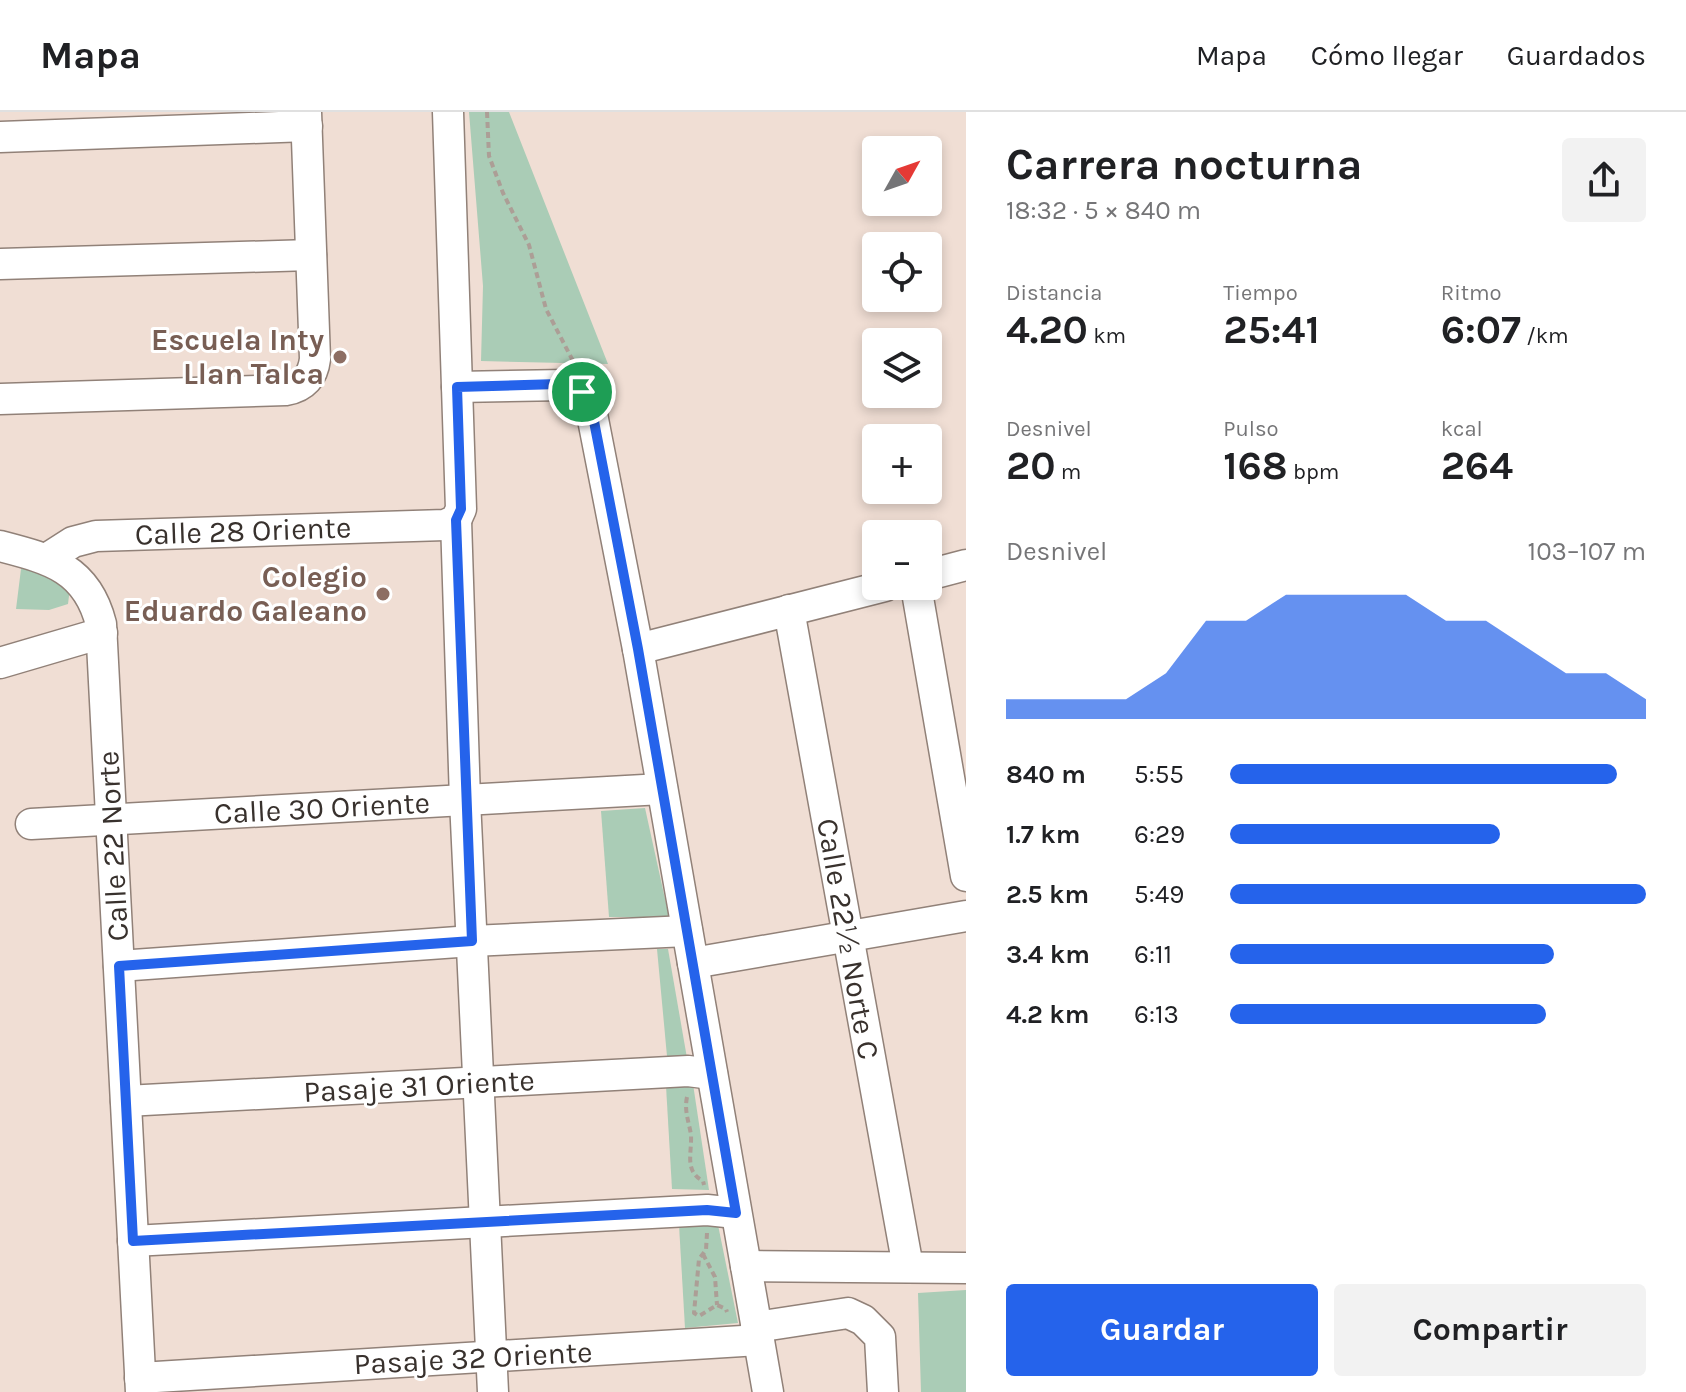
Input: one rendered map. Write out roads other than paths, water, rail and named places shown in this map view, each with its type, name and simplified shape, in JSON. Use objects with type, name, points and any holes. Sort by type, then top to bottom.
[{"type":"street","points":[[448,112],[461,509],[451,523],[493,1392]]},
{"type":"street","points":[[0,137],[307,119],[315,359],[307,379],[294,389],[0,399]]},
{"type":"street","points":[[0,264],[311,255]]},
{"type":"street","points":[[457,387],[558,384],[582,392],[592,411],[638,649],[693,963],[700,1073],[722,1211],[746,1266],[749,1336],[768,1392]]},
{"type":"street","name":"Calle 28 Oriente","points":[[48,558],[73,542],[96,536],[451,523]]},
{"type":"street","points":[[0,546],[48,558]]},
{"type":"street","name":"Calle 22 Norte","points":[[48,558],[69,572],[86,592],[99,616],[102,633],[141,1385]]},
{"type":"street","points":[[942,571],[966,565]]},
{"type":"street","points":[[638,649],[862,592]]},
{"type":"street","points":[[918,600],[966,876]]},
{"type":"street","name":"Calle 22½ Norte C","points":[[789,610],[908,1267]]},
{"type":"street","points":[[0,663],[102,633]]},
{"type":"street","name":"Calle 30 Oriente","points":[[31,824],[662,789]]},
{"type":"street","points":[[693,963],[966,916]]},
{"type":"street","points":[[119,966],[472,941],[687,931]]},
{"type":"street","name":"Pasaje 31 Oriente","points":[[126,1101],[700,1073]]},
{"type":"street","points":[[133,1241],[722,1211]]},
{"type":"street","points":[[746,1266],[966,1268]]},
{"type":"street","name":"Pasaje 32 Oriente","points":[[141,1385],[749,1336],[848,1313],[863,1320],[880,1337],[883,1392]]},
{"type":"place","name":"Escuela Inty Llan Talca","points":[[340,357]]},
{"type":"place","name":"Colegio Eduardo Galeano","points":[[383,594]]}]
